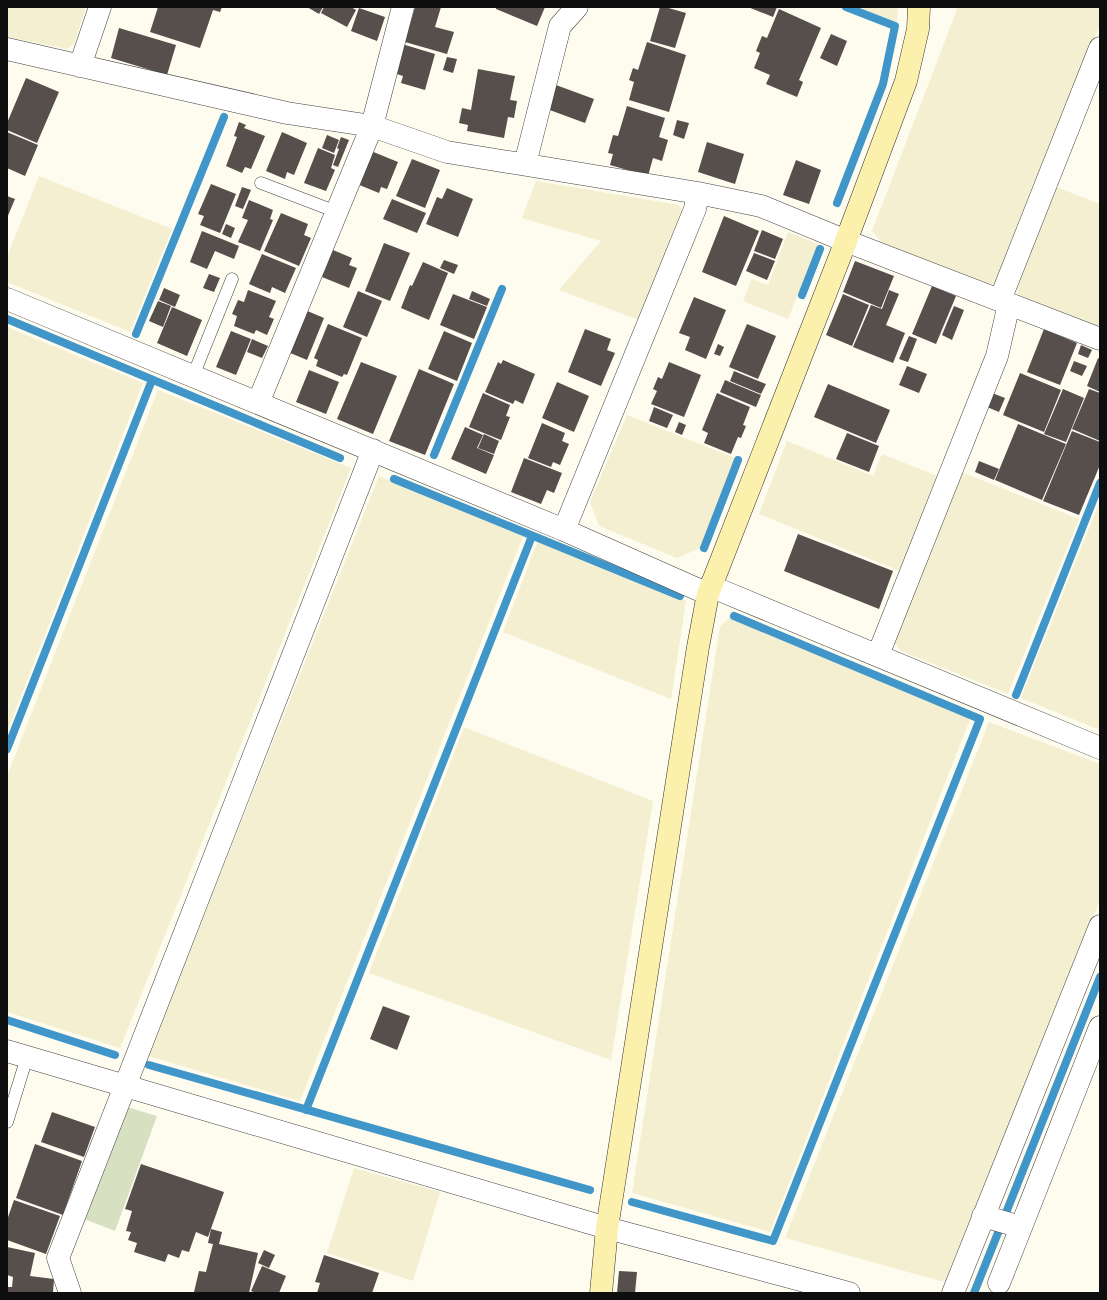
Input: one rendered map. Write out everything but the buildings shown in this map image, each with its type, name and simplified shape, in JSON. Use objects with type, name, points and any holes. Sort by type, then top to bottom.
[{"type":"street","points":[[80,66],[100,7]]},
{"type":"street","points":[[258,403],[372,126],[403,7]]},
{"type":"street","points":[[525,164],[560,26],[577,7]]},
{"type":"street","points":[[601,1293],[607,1228],[697,654],[709,590],[846,240],[906,81],[918,29],[919,7]]},
{"type":"street","points":[[878,656],[997,356],[1005,302],[1100,48]]},
{"type":"street","points":[[7,49],[287,113],[372,126],[447,152],[698,193],[761,206],[1100,339]]},
{"type":"street","points":[[564,530],[692,217],[698,193]]},
{"type":"street","points":[[7,299],[709,590],[878,656],[1100,748]]},
{"type":"street","points":[[70,1293],[58,1258],[373,450]]},
{"type":"street","points":[[953,1293],[988,1218],[1100,926]]},
{"type":"street","points":[[999,1283],[1017,1226],[1100,1027]]},
{"type":"street","points":[[17,1054],[125,1087],[818,1289],[849,1293]]},
{"type":"street","points":[[988,1218],[1017,1226]]},
{"type":"lane","points":[[261,183],[337,212]]},
{"type":"lane","points":[[193,376],[232,279]]},
{"type":"lane","points":[[7,1122],[17,1054]]},
{"type":"shaded area","points":[[7,7],[86,7],[74,44],[67,49],[7,37]]},
{"type":"shaded area","points":[[857,7],[898,7],[897,22]]},
{"type":"shaded area","points":[[958,7],[1100,7],[1100,25],[998,282],[987,285],[884,245],[872,231]]},
{"type":"shaded area","points":[[39,176],[172,229],[130,332],[7,282],[7,257]]},
{"type":"shaded area","points":[[536,181],[679,205],[683,211],[639,320],[559,290],[601,241],[522,218]]},
{"type":"shaded area","points":[[1056,187],[1100,204],[1100,328],[1018,295],[1016,288]]},
{"type":"shaded area","points":[[788,232],[818,244],[788,319],[743,301],[752,279],[768,285]]},
{"type":"shaded area","points":[[7,327],[143,383],[7,732]]},
{"type":"shaded area","points":[[158,390],[351,468],[120,1048],[7,1012],[7,776]]},
{"type":"shaded area","points":[[627,415],[735,458],[700,548],[677,558],[599,526],[590,502]]},
{"type":"shaded area","points":[[787,441],[873,476],[882,454],[940,477],[902,572],[759,514]]},
{"type":"shaded area","points":[[959,471],[1079,519],[1008,694],[901,651],[892,639]]},
{"type":"shaded area","points":[[379,476],[523,536],[300,1101],[148,1056]]},
{"type":"shaded area","points":[[1100,501],[1100,730],[1021,698]]},
{"type":"shaded area","points":[[538,540],[686,601],[671,699],[503,632]]},
{"type":"shaded area","points":[[730,618],[970,719],[770,1232],[632,1193],[720,626]]},
{"type":"shaded area","points":[[989,722],[1100,764],[1100,900],[948,1283],[785,1238]]},
{"type":"shaded area","points":[[464,727],[653,801],[611,1060],[369,973]]},
{"type":"shaded area","points":[[354,1168],[440,1192],[413,1281],[327,1253]]},
{"type":"green space","points":[[127,1107],[157,1116],[115,1231],[84,1219]]},
{"type":"waterway","points":[[837,203],[883,84],[895,26],[846,7]]},
{"type":"waterway","points":[[136,334],[224,117]]},
{"type":"waterway","points":[[802,295],[820,249]]},
{"type":"waterway","points":[[434,455],[502,289]]},
{"type":"waterway","points":[[7,319],[340,458]]},
{"type":"waterway","points":[[7,749],[152,380]]},
{"type":"waterway","points":[[704,548],[738,460]]},
{"type":"waterway","points":[[394,479],[680,596]]},
{"type":"waterway","points":[[1016,695],[1100,483]]},
{"type":"waterway","points":[[306,1110],[532,536]]},
{"type":"waterway","points":[[632,1202],[773,1241],[980,719],[734,616]]},
{"type":"waterway","points":[[974,1293],[1100,977]]},
{"type":"waterway","points":[[7,1020],[115,1055]]},
{"type":"waterway","points":[[149,1065],[590,1190]]}]
